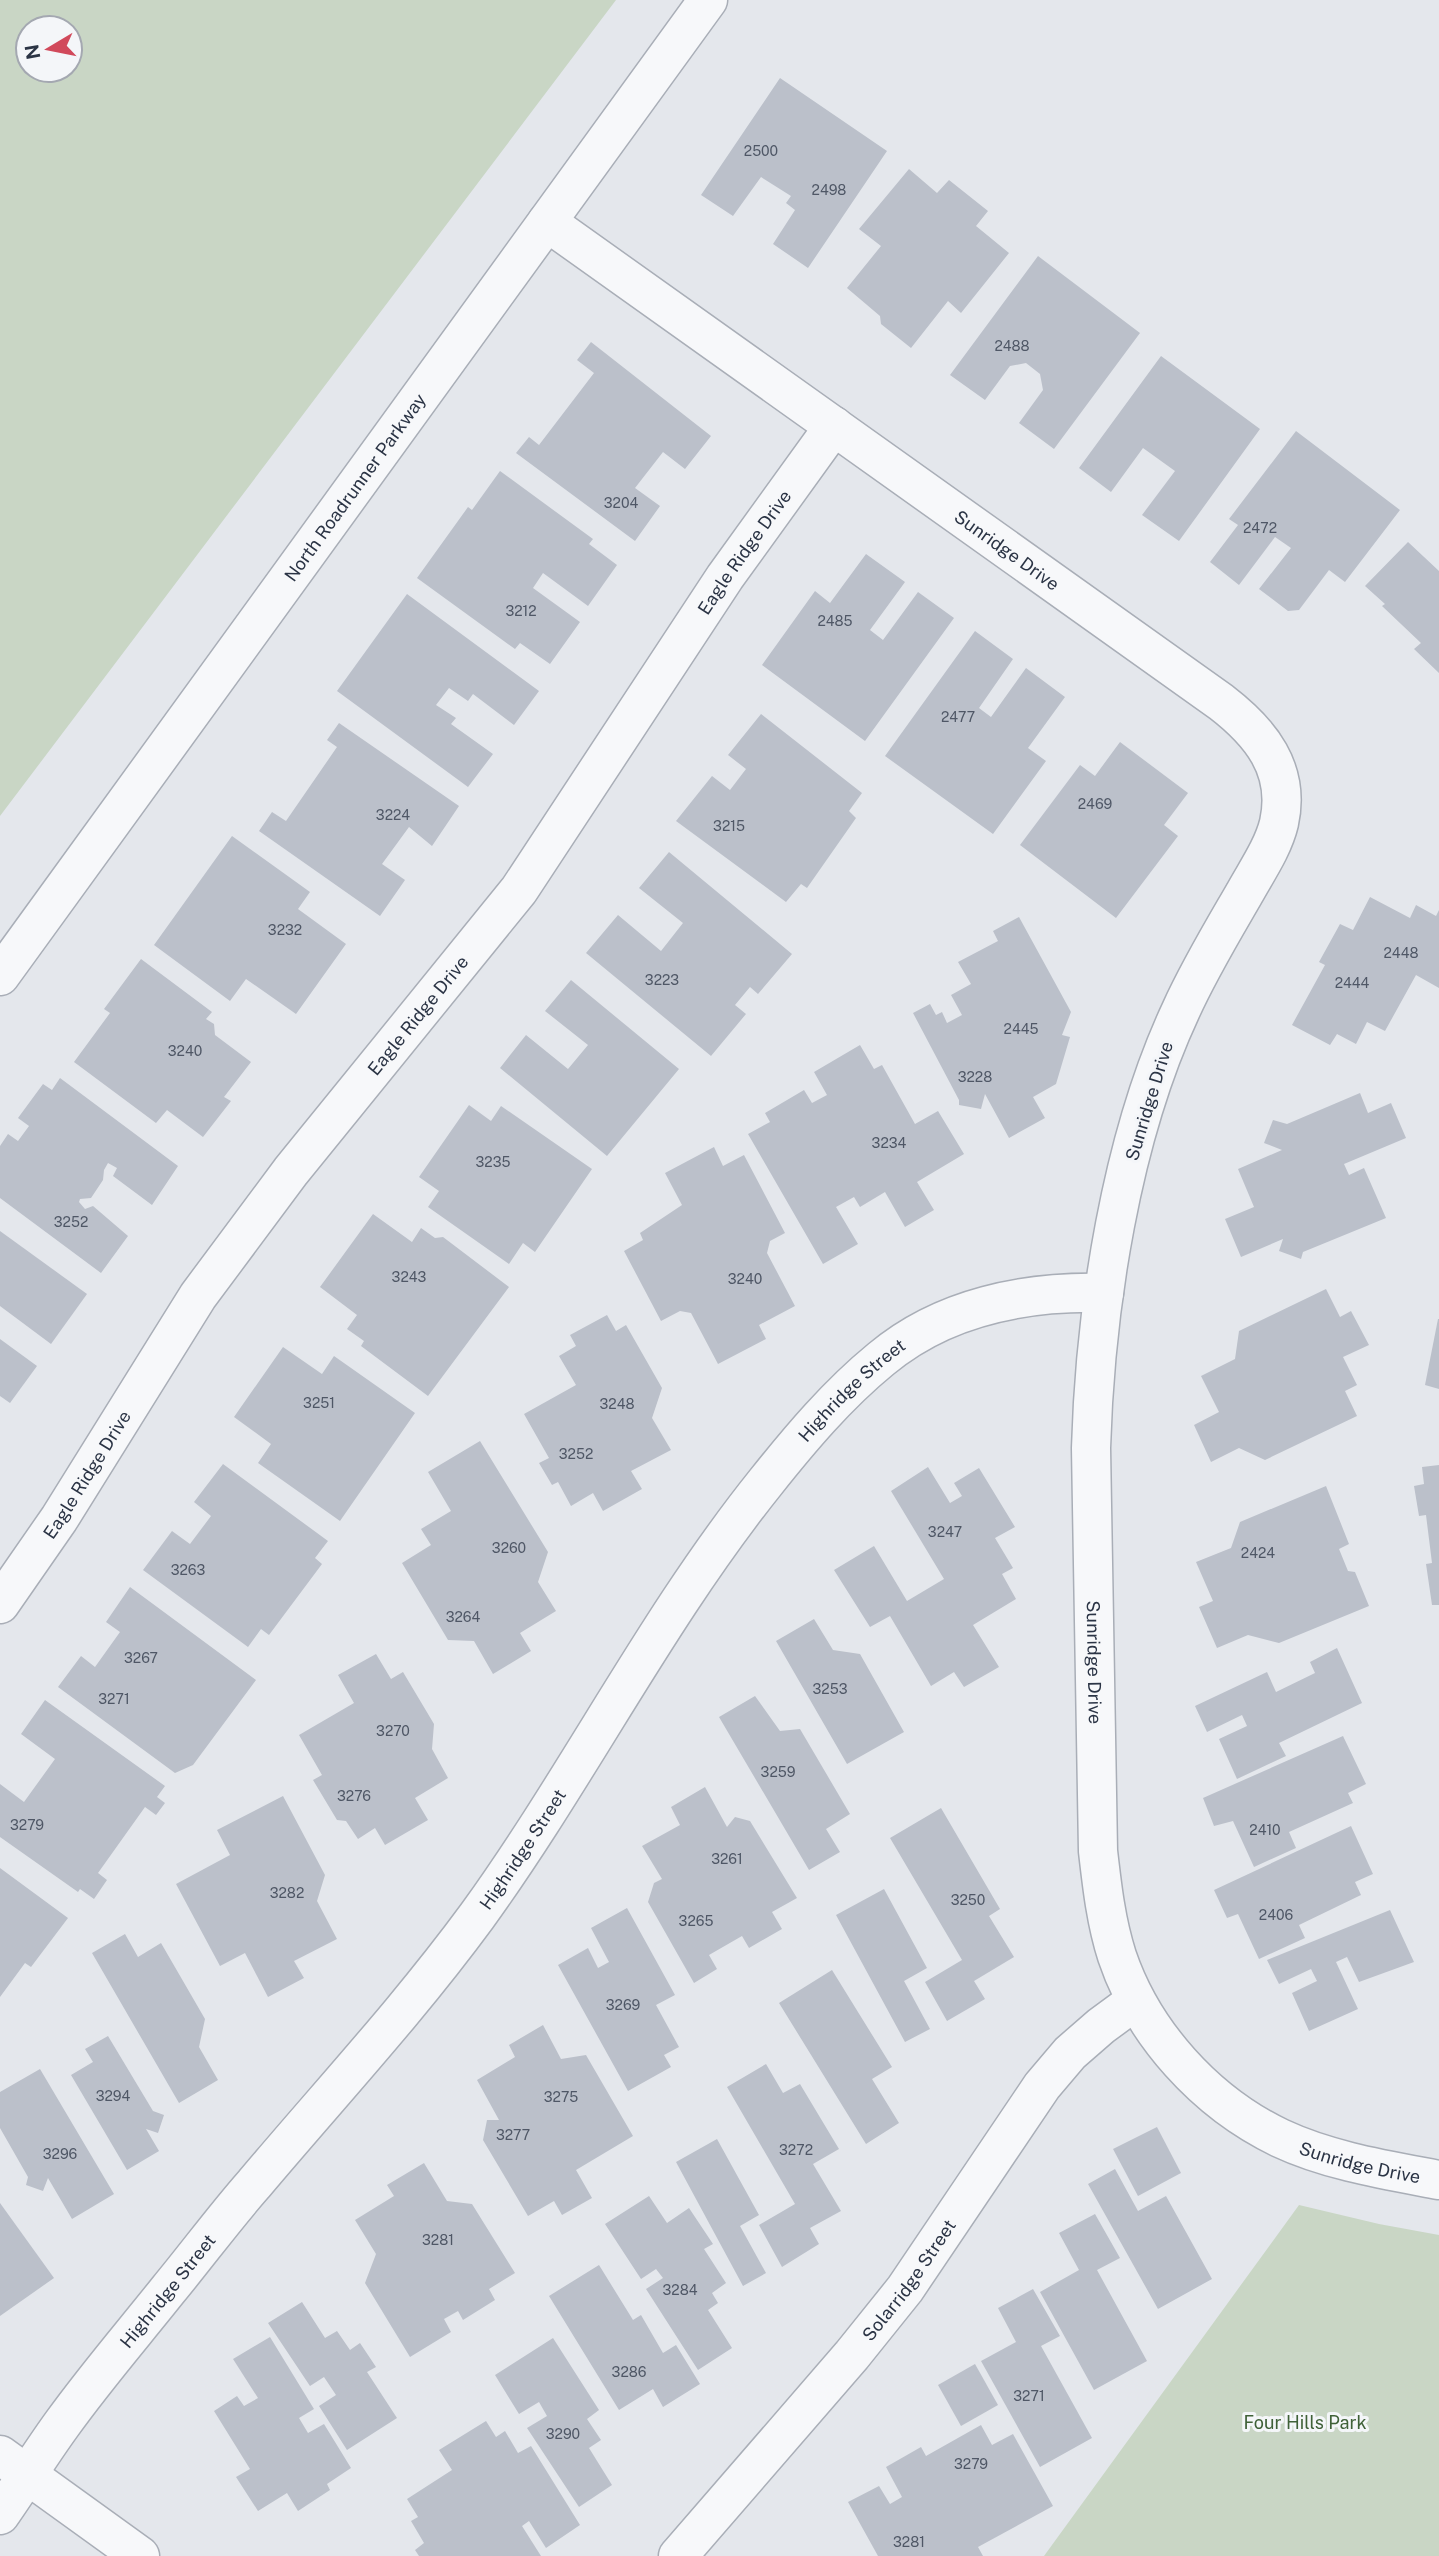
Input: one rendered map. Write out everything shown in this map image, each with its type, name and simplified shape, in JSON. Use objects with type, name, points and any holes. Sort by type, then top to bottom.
[{"type":"street","name":"North Roadrunner Parkway","points":[[0,976],[708,0]]},
{"type":"street","name":"Sunridge Drive","points":[[547,222],[1239,716],[1257,733],[1271,755],[1278,774],[1279,823],[1271,845],[1205,962],[1160,1059],[1124,1185],[1104,1293],[1093,1393],[1091,1448],[1097,1828],[1105,1905],[1117,1955],[1135,2001],[1165,2045],[1201,2083],[1250,2120],[1280,2138],[1322,2154],[1363,2165],[1439,2180]]},
{"type":"street","name":"Eagle Ridge Drive","points":[[0,1604],[59,1519],[198,1296],[291,1171],[519,890],[725,577],[834,426]]},
{"type":"street","name":"Highridge Street","points":[[0,2515],[14,2465],[63,2422],[212,2234],[441,1965],[520,1853],[692,1581],[748,1503],[811,1428],[857,1379],[885,1355],[941,1321],[1002,1300],[1071,1292],[1104,1293]]},
{"type":"street","name":"Solarridge Street","points":[[678,2556],[852,2355],[905,2289],[1042,2085],[1070,2053],[1135,2001]]},
{"type":"street","points":[[14,2465],[140,2556]]},
{"type":"green space","points":[[0,0],[616,0],[0,816]]},
{"type":"green space","name":"Four Hills Park","points":[[1299,2205],[1439,2235],[1439,2556],[1044,2556]]},
{"type":"building","points":[[780,78],[887,151],[808,268],[773,244],[795,210],[786,203],[791,196],[761,177],[733,216],[701,195]]},
{"type":"building","points":[[909,169],[937,193],[949,180],[988,211],[976,226],[1009,253],[961,313],[948,301],[911,348],[881,324],[880,316],[847,288],[881,246],[859,229]]},
{"type":"building","points":[[1038,256],[1140,333],[1054,449],[1019,423],[1043,390],[1040,374],[1026,363],[1010,366],[985,400],[950,375]]},
{"type":"building","points":[[591,342],[711,436],[685,469],[663,452],[635,488],[660,506],[635,541],[516,453],[529,437],[539,445],[594,373],[577,360]]},
{"type":"building","points":[[1161,356],[1260,429],[1179,541],[1142,515],[1175,471],[1143,448],[1111,492],[1079,468]]},
{"type":"building","points":[[1296,431],[1400,510],[1345,582],[1329,570],[1299,610],[1288,611],[1259,589],[1291,548],[1275,537],[1239,585],[1210,562],[1238,525],[1229,519]]},
{"type":"building","points":[[500,471],[593,539],[589,544],[617,565],[588,606],[543,573],[533,588],[580,622],[550,664],[520,643],[515,649],[417,578],[468,507],[472,510]]},
{"type":"building","points":[[1408,542],[1439,571],[1439,673],[1414,649],[1421,643],[1365,586]]},
{"type":"building","points":[[866,554],[905,582],[870,630],[883,640],[918,592],[954,618],[865,741],[762,665],[815,591],[830,603]]},
{"type":"building","points":[[407,594],[539,691],[514,725],[473,694],[468,701],[449,688],[436,705],[456,718],[451,724],[493,754],[468,787],[337,691]]},
{"type":"building","points":[[975,631],[1013,659],[979,708],[991,717],[1026,668],[1065,697],[1028,748],[1046,761],[993,834],[885,756]]},
{"type":"building","points":[[761,714],[862,793],[849,811],[856,818],[807,888],[801,884],[786,902],[676,821],[712,776],[730,790],[746,769],[728,755]]},
{"type":"building","points":[[339,723],[459,806],[432,846],[409,827],[382,864],[405,880],[380,916],[259,831],[272,812],[286,821],[337,747],[327,740]]},
{"type":"building","points":[[1120,742],[1188,793],[1164,825],[1178,836],[1116,918],[1020,845],[1080,765],[1095,776]]},
{"type":"building","points":[[232,836],[310,892],[298,909],[346,944],[296,1014],[246,979],[230,1001],[154,945]]},
{"type":"building","points":[[669,852],[792,954],[758,994],[750,987],[735,1005],[746,1014],[711,1056],[586,953],[618,915],[661,951],[683,923],[639,888]]},
{"type":"building","points":[[1370,897],[1410,918],[1416,905],[1436,916],[1439,910],[1439,988],[1416,975],[1385,1031],[1367,1022],[1356,1044],[1337,1034],[1330,1045],[1292,1025],[1325,965],[1319,962],[1340,924],[1353,930]]},
{"type":"building","points":[[1019,917],[1071,1012],[1062,1035],[1070,1037],[1056,1084],[1033,1097],[1045,1118],[1009,1138],[985,1094],[981,1109],[959,1105],[959,1100],[913,1013],[930,1004],[936,1015],[942,1012],[947,1023],[962,1015],[951,995],[971,984],[958,962],[998,941],[993,931]]},
{"type":"building","points":[[141,959],[212,1012],[206,1019],[214,1024],[215,1035],[251,1062],[224,1097],[231,1101],[203,1137],[167,1110],[156,1123],[74,1062],[110,1013],[104,1009]]},
{"type":"building","points":[[571,980],[679,1069],[607,1156],[500,1068],[526,1035],[568,1069],[588,1045],[545,1011]]},
{"type":"building","points":[[860,1045],[874,1069],[882,1065],[915,1124],[938,1111],[964,1154],[917,1182],[934,1210],[905,1227],[885,1192],[860,1207],[854,1197],[836,1207],[858,1244],[823,1264],[748,1134],[770,1122],[765,1113],[804,1090],[812,1103],[827,1095],[814,1072]]},
{"type":"building","points":[[60,1078],[178,1166],[152,1205],[113,1176],[117,1168],[108,1163],[103,1180],[91,1198],[80,1199],[79,1202],[85,1209],[93,1206],[128,1236],[101,1273],[0,1198],[0,1146],[8,1134],[18,1141],[29,1126],[18,1118],[43,1084],[52,1090]]},
{"type":"building","points":[[1360,1093],[1368,1113],[1391,1103],[1406,1138],[1344,1164],[1349,1175],[1364,1168],[1386,1218],[1303,1252],[1301,1259],[1279,1251],[1283,1239],[1241,1257],[1225,1219],[1254,1207],[1238,1169],[1282,1150],[1264,1143],[1273,1120],[1287,1124]]},
{"type":"building","points":[[469,1105],[491,1121],[501,1106],[592,1169],[535,1252],[523,1243],[509,1264],[428,1207],[439,1191],[419,1177]]},
{"type":"building","points":[[714,1147],[723,1166],[744,1155],[785,1233],[770,1241],[767,1253],[795,1306],[759,1325],[766,1339],[718,1364],[691,1313],[680,1311],[661,1321],[624,1251],[643,1240],[640,1233],[682,1205],[665,1173]]},
{"type":"building","points":[[373,1214],[412,1242],[421,1228],[435,1238],[443,1237],[509,1287],[428,1396],[361,1346],[364,1341],[347,1329],[357,1315],[320,1287]]},
{"type":"building","points":[[0,1231],[87,1294],[51,1344],[0,1306]]},
{"type":"building","points":[[1326,1289],[1340,1317],[1351,1311],[1369,1345],[1343,1357],[1357,1385],[1345,1391],[1357,1416],[1265,1460],[1239,1448],[1211,1462],[1194,1425],[1219,1412],[1201,1376],[1235,1359],[1239,1331]]},
{"type":"building","points":[[607,1315],[616,1331],[626,1325],[662,1388],[652,1418],[671,1450],[631,1471],[642,1489],[603,1511],[593,1493],[571,1506],[558,1482],[552,1485],[539,1463],[549,1458],[524,1414],[576,1385],[559,1356],[576,1346],[570,1335]]},
{"type":"building","points":[[1439,1319],[1439,1389],[1425,1385]]},
{"type":"building","points":[[0,1339],[37,1366],[10,1403],[0,1396]]},
{"type":"building","points":[[283,1347],[322,1374],[334,1356],[415,1413],[340,1521],[258,1463],[271,1444],[234,1417]]},
{"type":"building","points":[[480,1441],[548,1552],[538,1582],[556,1611],[520,1633],[531,1651],[493,1674],[474,1641],[448,1640],[402,1563],[431,1545],[421,1529],[451,1511],[428,1472]]},
{"type":"building","points":[[223,1464],[328,1541],[315,1558],[322,1564],[269,1635],[261,1629],[248,1647],[143,1570],[172,1531],[190,1544],[211,1516],[194,1502]]},
{"type":"building","points":[[1439,1465],[1439,1605],[1432,1605],[1426,1564],[1432,1563],[1426,1515],[1419,1516],[1414,1486],[1424,1484],[1422,1467]]},
{"type":"building","points":[[928,1467],[950,1503],[962,1496],[954,1483],[979,1468],[1015,1527],[995,1538],[1013,1568],[1002,1574],[1016,1599],[973,1625],[999,1667],[964,1687],[954,1672],[931,1686],[890,1616],[870,1627],[834,1570],[874,1546],[907,1601],[944,1579],[891,1491]]},
{"type":"building","points":[[1326,1486],[1349,1544],[1339,1549],[1348,1571],[1355,1572],[1369,1606],[1279,1643],[1248,1635],[1217,1648],[1199,1607],[1213,1601],[1196,1562],[1231,1548],[1240,1522]]},
{"type":"building","points":[[130,1587],[256,1680],[193,1765],[175,1773],[58,1687],[81,1656],[95,1667],[120,1632],[106,1622]]},
{"type":"building","points":[[814,1619],[833,1650],[860,1654],[904,1732],[847,1764],[776,1641]]},
{"type":"building","points":[[1337,1648],[1362,1703],[1279,1743],[1286,1756],[1237,1779],[1219,1739],[1247,1726],[1242,1715],[1207,1732],[1195,1706],[1267,1672],[1276,1692],[1315,1673],[1310,1662]]},
{"type":"building","points":[[376,1654],[391,1679],[403,1672],[434,1724],[432,1749],[448,1778],[415,1798],[428,1820],[385,1845],[375,1828],[358,1839],[346,1821],[337,1820],[313,1780],[322,1775],[299,1735],[354,1703],[338,1675]]},
{"type":"building","points":[[755,1696],[780,1731],[800,1729],[850,1814],[826,1829],[840,1852],[809,1870],[719,1717]]},
{"type":"building","points":[[45,1700],[165,1786],[157,1797],[165,1803],[156,1815],[145,1807],[98,1873],[107,1880],[94,1899],[80,1889],[78,1892],[0,1837],[0,1784],[24,1802],[55,1759],[21,1734]]},
{"type":"building","points":[[1343,1736],[1366,1784],[1348,1793],[1353,1803],[1289,1832],[1296,1848],[1254,1867],[1233,1821],[1214,1826],[1203,1798]]},
{"type":"building","points":[[705,1787],[727,1827],[735,1817],[750,1821],[797,1898],[772,1912],[782,1929],[749,1948],[742,1936],[709,1955],[717,1969],[694,1983],[648,1902],[654,1883],[662,1879],[642,1846],[680,1825],[671,1807]]},
{"type":"building","points":[[283,1796],[325,1875],[317,1901],[337,1939],[294,1961],[304,1978],[268,1997],[245,1953],[220,1966],[176,1884],[230,1855],[217,1830]]},
{"type":"building","points":[[941,1808],[1000,1909],[989,1916],[1014,1957],[974,1981],[985,1999],[947,2021],[925,1982],[962,1960],[890,1838]]},
{"type":"building","points":[[1351,1826],[1373,1874],[1355,1882],[1361,1895],[1299,1925],[1305,1938],[1259,1959],[1238,1914],[1227,1918],[1214,1890]]},
{"type":"building","points":[[0,1868],[68,1918],[31,1967],[25,1963],[0,1997]]},
{"type":"building","points":[[884,1889],[927,1968],[904,1981],[930,2029],[905,2042],[836,1915]]},
{"type":"building","points":[[627,1908],[675,1995],[656,2005],[679,2047],[664,2055],[671,2067],[628,2091],[558,1965],[588,1948],[598,1968],[609,1962],[591,1928]]},
{"type":"building","points":[[1390,1910],[1414,1962],[1359,1982],[1347,1957],[1336,1962],[1358,2009],[1309,2031],[1292,1993],[1317,1981],[1311,1969],[1279,1984],[1267,1960]]},
{"type":"building","points":[[125,1934],[138,1957],[161,1943],[205,2019],[199,2047],[218,2080],[179,2103],[92,1953]]},
{"type":"building","points":[[832,1970],[892,2067],[872,2079],[899,2123],[866,2144],[779,2003]]},
{"type":"building","points":[[543,2025],[561,2059],[586,2055],[633,2136],[576,2170],[592,2198],[562,2215],[554,2201],[528,2216],[483,2140],[487,2120],[499,2120],[477,2080],[515,2057],[509,2045]]},
{"type":"building","points":[[108,2036],[153,2111],[164,2115],[158,2133],[146,2129],[159,2151],[127,2170],[71,2075],[93,2062],[85,2049]]},
{"type":"building","points":[[766,2064],[783,2093],[800,2084],[839,2149],[813,2164],[841,2211],[810,2228],[819,2244],[782,2267],[759,2225],[795,2204],[727,2087]]},
{"type":"building","points":[[40,2069],[114,2194],[72,2219],[48,2178],[43,2191],[26,2185],[28,2177],[0,2128],[0,2092]]},
{"type":"building","points":[[1157,2127],[1181,2173],[1138,2196],[1113,2149]]},
{"type":"building","points":[[717,2139],[759,2215],[740,2226],[766,2273],[743,2286],[676,2162]]},
{"type":"building","points":[[424,2163],[447,2201],[472,2204],[515,2273],[489,2289],[495,2300],[463,2320],[458,2311],[444,2319],[451,2332],[410,2357],[365,2283],[376,2254],[355,2220],[394,2196],[387,2185]]},
{"type":"building","points":[[1115,2169],[1138,2211],[1166,2196],[1212,2279],[1158,2309],[1088,2184]]},
{"type":"building","points":[[649,2196],[667,2223],[689,2208],[713,2244],[704,2249],[726,2283],[712,2293],[718,2303],[708,2310],[732,2348],[698,2370],[646,2289],[663,2278],[656,2269],[641,2279],[605,2224]]},
{"type":"building","points":[[0,2203],[54,2278],[0,2316]]},
{"type":"building","points":[[1095,2214],[1120,2258],[1097,2270],[1147,2361],[1094,2390],[1040,2292],[1079,2270],[1059,2233]]},
{"type":"building","points":[[599,2265],[633,2320],[641,2315],[663,2353],[676,2345],[700,2384],[663,2407],[653,2389],[619,2410],[549,2296]]},
{"type":"building","points":[[1033,2289],[1060,2336],[1041,2346],[1092,2438],[1040,2467],[981,2361],[1016,2342],[998,2308]]},
{"type":"building","points":[[302,2302],[325,2338],[337,2331],[350,2350],[360,2343],[376,2367],[367,2372],[397,2418],[347,2450],[319,2406],[336,2395],[324,2377],[310,2386],[268,2323]]},
{"type":"building","points":[[270,2337],[314,2409],[299,2418],[308,2433],[324,2424],[351,2468],[327,2484],[330,2490],[298,2511],[287,2493],[258,2511],[236,2477],[250,2469],[214,2411],[237,2396],[244,2406],[258,2398],[233,2359]]},
{"type":"building","points":[[553,2338],[599,2410],[587,2419],[601,2440],[589,2448],[612,2485],[579,2507],[527,2428],[547,2416],[539,2402],[519,2414],[495,2375]]},
{"type":"building","points":[[975,2364],[998,2405],[961,2426],[938,2385]]},
{"type":"building","points":[[486,2421],[496,2437],[505,2431],[518,2453],[531,2446],[580,2525],[546,2548],[529,2521],[522,2526],[541,2556],[419,2556],[415,2550],[424,2543],[411,2521],[418,2517],[407,2499],[452,2470],[439,2450]]},
{"type":"building","points":[[981,2425],[992,2445],[1013,2434],[1053,2506],[978,2547],[983,2556],[878,2556],[848,2502],[879,2486],[890,2504],[902,2497],[886,2467],[921,2447],[926,2456]]}]
